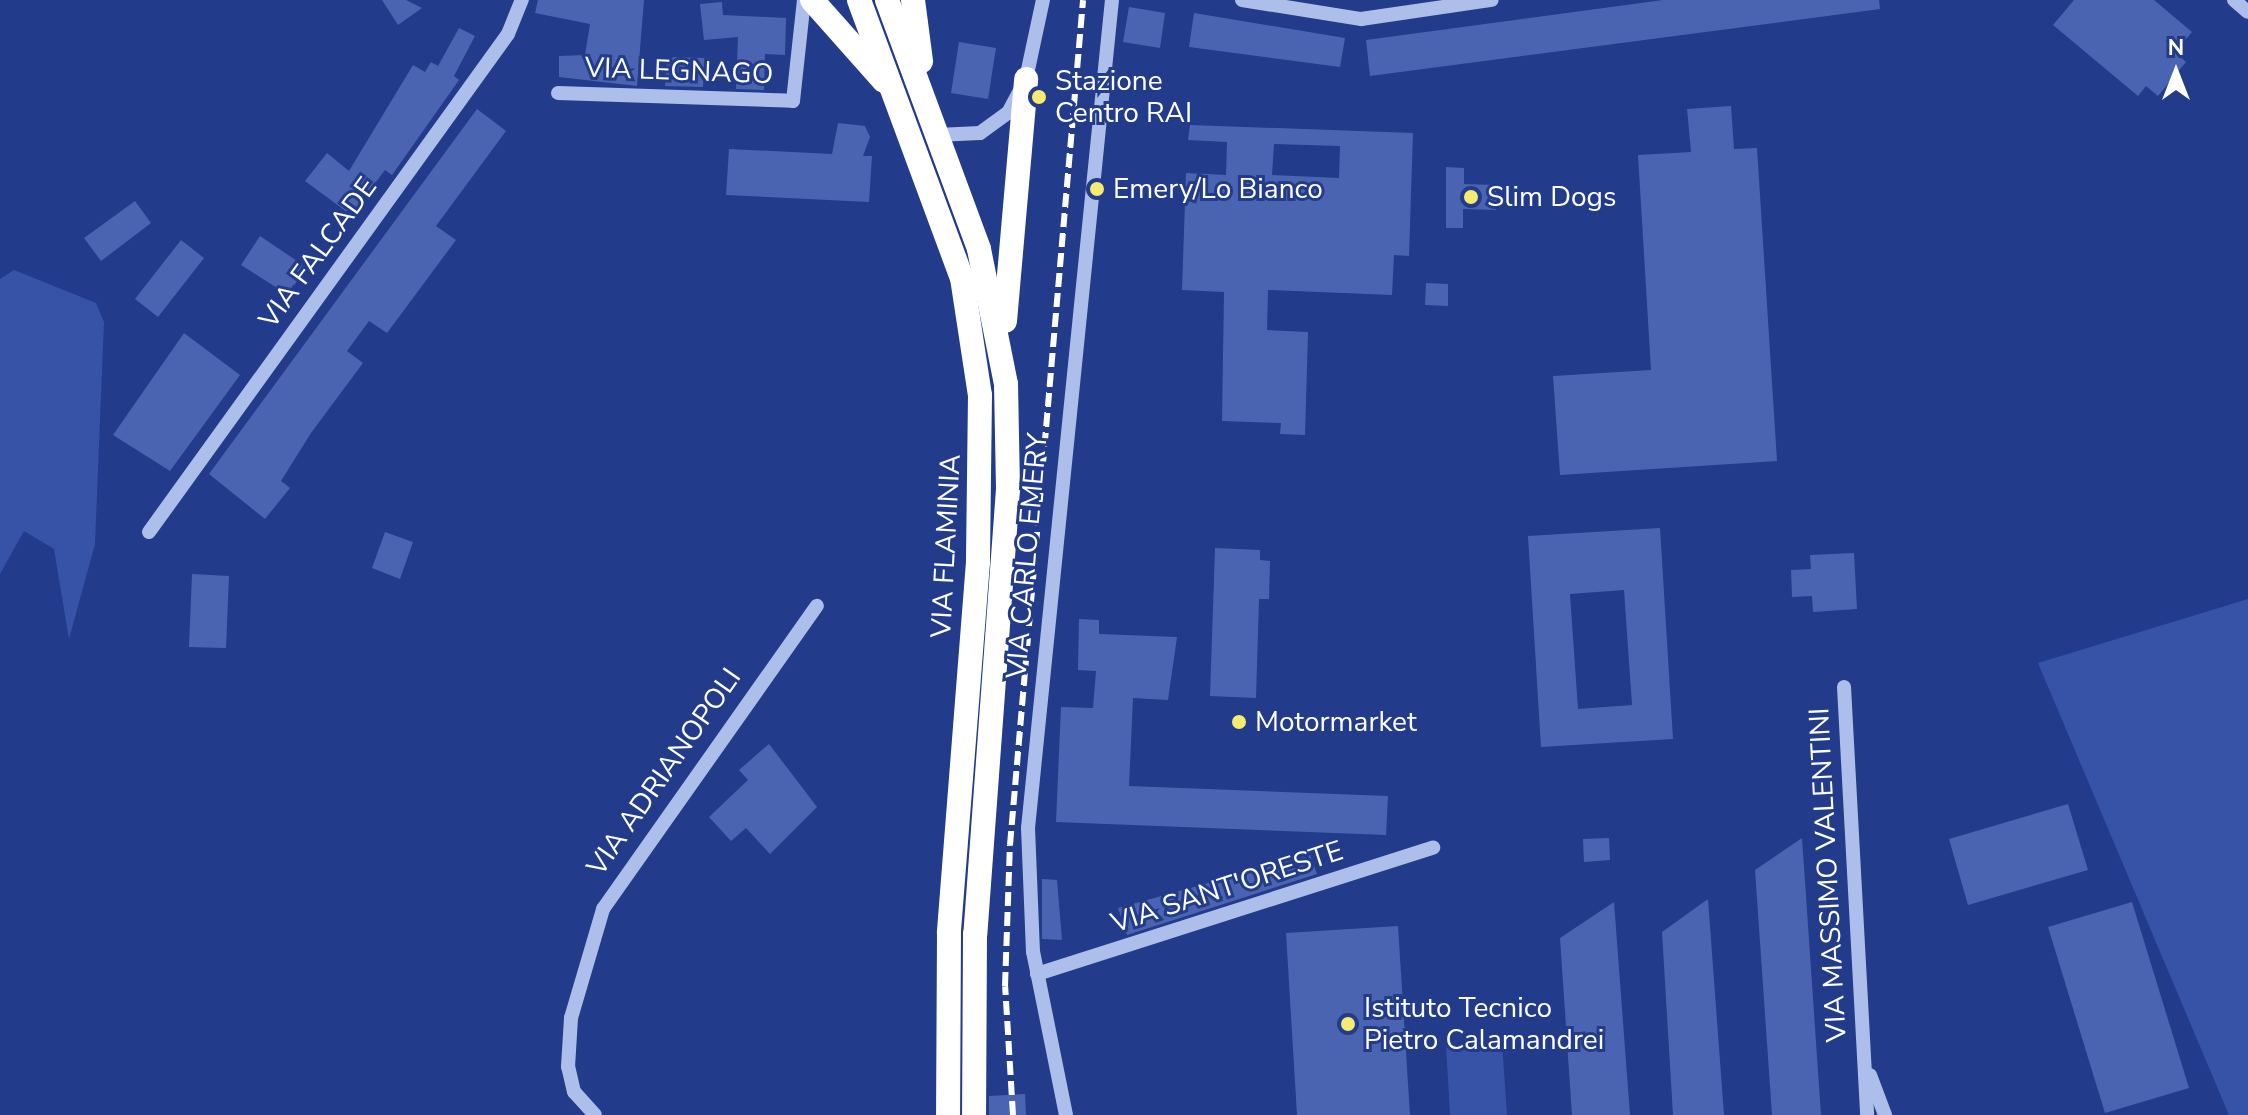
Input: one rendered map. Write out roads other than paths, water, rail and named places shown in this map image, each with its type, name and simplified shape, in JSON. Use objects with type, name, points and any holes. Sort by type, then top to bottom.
[{"type":"highway","points":[[812,0],[892,90]]},
{"type":"highway","points":[[846,0],[876,44]]},
{"type":"highway","name":"VIA FLAMINIA","points":[[859,0],[964,286],[980,395],[978,562],[950,905],[948,1115]]},
{"type":"highway","name":"VIA FLAMINIA","points":[[887,0],[979,249],[1004,363],[1008,489],[975,934],[974,1115]]},
{"type":"highway","points":[[913,0],[927,107]]},
{"type":"highway","points":[[1004,363],[1026,79]]},
{"type":"street","name":"VIA FALCADE","points":[[149,532],[508,34],[522,0]]},
{"type":"street","name":"VIA LEGNAGO","points":[[558,93],[793,101],[804,0]]},
{"type":"street","points":[[937,135],[993,128],[1026,79],[1043,0]]},
{"type":"street","name":"VIA CARLO EMERY","points":[[1066,1115],[1037,974],[1028,828],[1112,0]]},
{"type":"street","points":[[1242,0],[1361,19],[1492,0]]},
{"type":"street","points":[[2234,0],[2248,12]]},
{"type":"street","name":"VIA ADRIANOPOLI","points":[[595,1115],[574,1092],[568,1067],[571,1018],[603,909],[817,606]]},
{"type":"street","name":"VIA MASSIMO VALENTINI","points":[[1844,687],[1867,1115]]},
{"type":"street","name":"VIA SANT'ORESTE","points":[[1037,974],[1433,848]]},
{"type":"street","points":[[1864,1060],[1885,1115]]},
{"type":"railway","points":[[1013,1115],[1005,986],[1010,845],[1083,0]]},
{"type":"place","name":"Stazione Centro RAI","points":[[1039,97]]},
{"type":"place","name":"Emery/Lo Bianco","points":[[1097,189]]},
{"type":"place","name":"Slim Dogs","points":[[1471,197]]},
{"type":"place","name":"Motormarket","points":[[1239,722]]},
{"type":"place","name":"Istituto Tecnico Pietro Calamandrei","points":[[1348,1024]]}]
